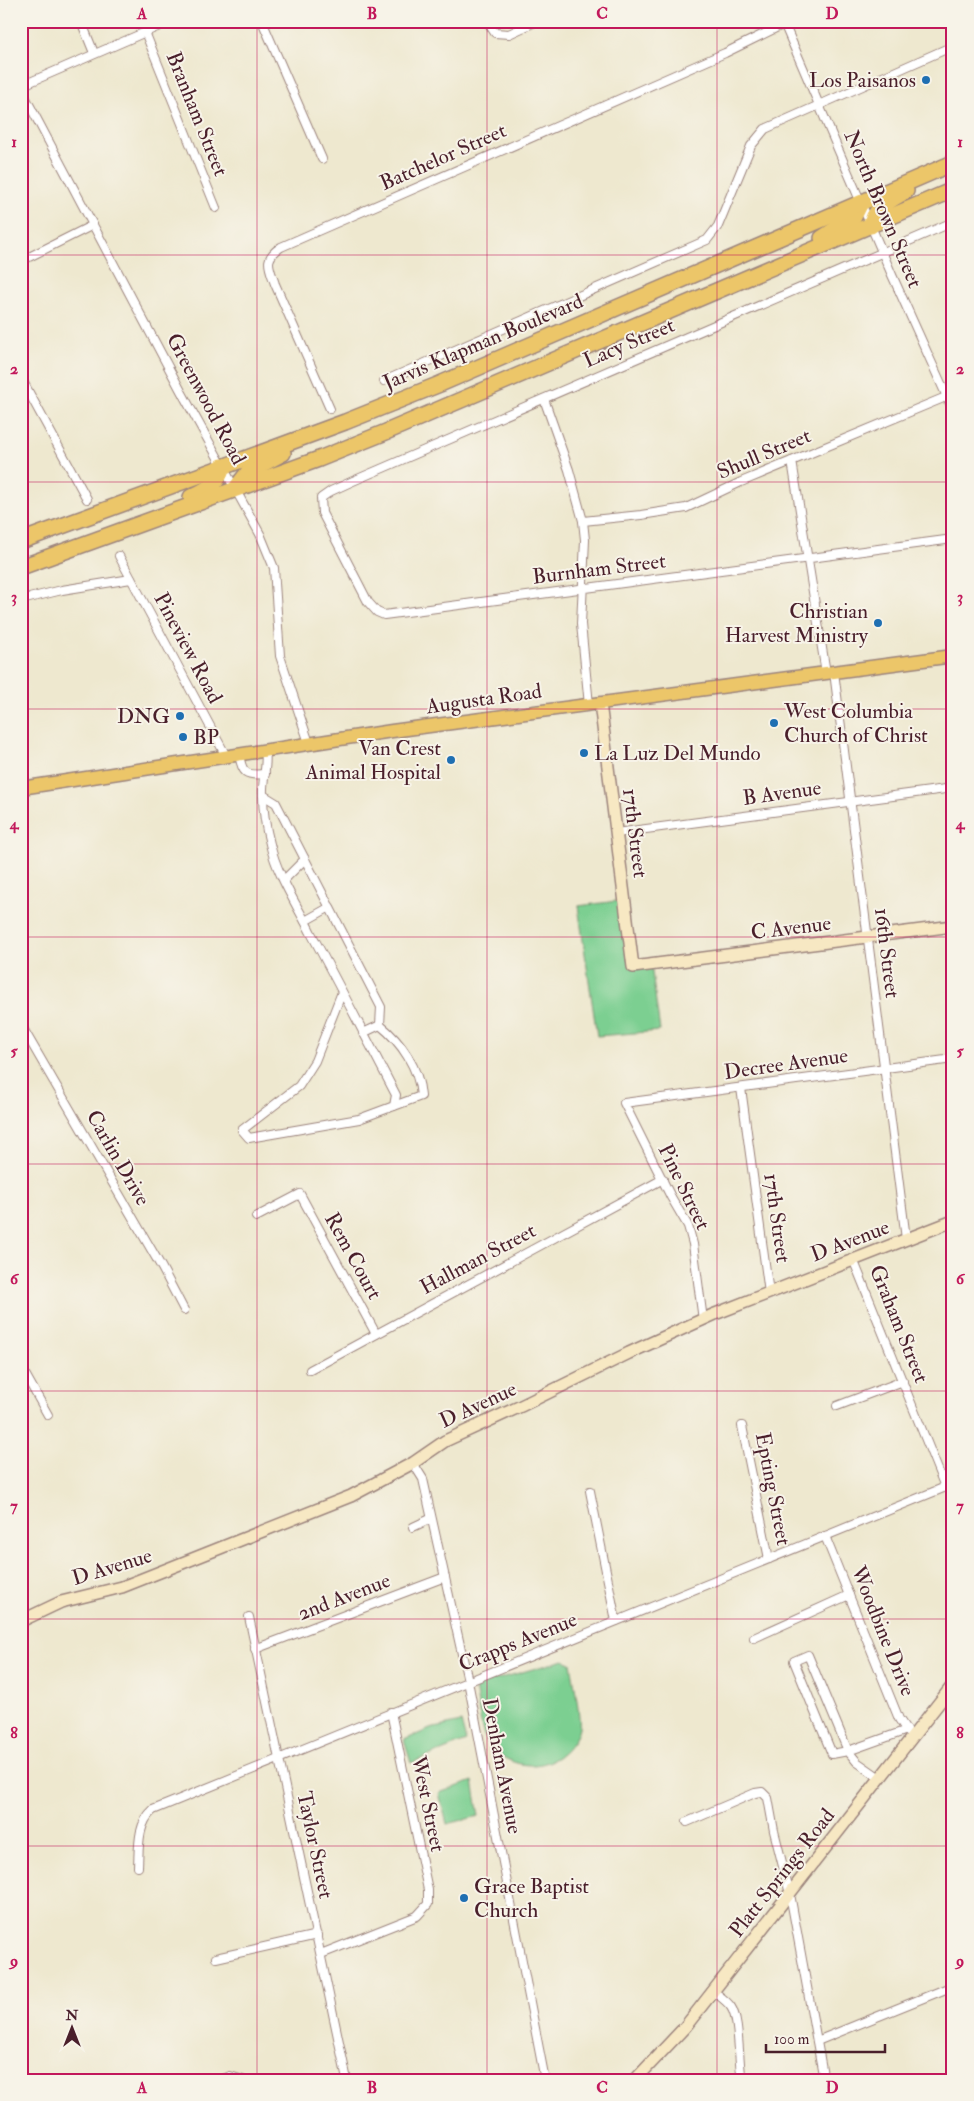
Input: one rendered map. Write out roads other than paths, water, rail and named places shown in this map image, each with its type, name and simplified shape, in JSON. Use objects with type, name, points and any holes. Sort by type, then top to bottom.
[{"type":"highway","name":"Jarvis Klapman Boulevard","points":[[21,541],[222,466],[328,429],[569,329],[953,163]]},
{"type":"highway","points":[[871,226],[874,215],[881,208],[953,163]]},
{"type":"highway","points":[[21,567],[319,459],[438,411],[953,190]]},
{"type":"highway","points":[[762,272],[850,220],[857,214],[861,203]]},
{"type":"highway","points":[[235,489],[245,475],[255,467],[328,429]]},
{"type":"highway","points":[[138,524],[215,483],[220,476],[222,466]]},
{"type":"main road","name":"Augusta Road","points":[[21,788],[309,743],[953,656]]},
{"type":"street","points":[[81,21],[94,53]]},
{"type":"street","points":[[21,87],[94,53],[171,21]]},
{"type":"street","points":[[262,21],[322,159]]},
{"type":"street","points":[[488,21],[495,33],[509,34],[537,21]]},
{"type":"street","name":"North Brown Street","points":[[783,23],[882,253],[950,395],[953,410]]},
{"type":"street","name":"Batchelor Street","points":[[330,409],[274,284],[268,263],[271,254],[281,247],[725,53],[783,23]]},
{"type":"street","name":"Branham Street","points":[[145,32],[216,208]]},
{"type":"street","points":[[384,381],[707,240],[718,226],[751,146],[765,129],[953,46]]},
{"type":"street","name":"Greenwood Road","points":[[21,87],[93,225],[257,528],[274,568],[280,656],[309,743]]},
{"type":"street","name":"Lacy Street","points":[[321,498],[346,484],[953,222]]},
{"type":"street","points":[[21,261],[93,225]]},
{"type":"street","points":[[21,378],[87,499]]},
{"type":"street","name":"Shull Street","points":[[583,521],[679,510],[950,395]]},
{"type":"street","points":[[544,399],[569,470],[583,521],[585,540],[581,633],[594,704]]},
{"type":"street","name":"16th Street","points":[[792,461],[807,559],[829,673],[850,801],[906,1239]]},
{"type":"street","name":"Burnham Street","points":[[321,498],[322,513],[368,602],[372,608],[384,615],[953,539]]},
{"type":"street","name":"Pineview Road","points":[[119,556],[242,770],[253,776],[265,774]]},
{"type":"street","points":[[21,600],[62,590],[132,578]]},
{"type":"street","name":"17th Street","points":[[594,704],[616,833],[633,967]]},
{"type":"street","points":[[265,750],[267,761],[263,794],[270,844],[284,880],[396,1095],[394,1106]]},
{"type":"street","name":"B Avenue","points":[[616,833],[953,788]]},
{"type":"street","points":[[263,794],[276,803],[381,1007],[380,1025]]},
{"type":"street","points":[[284,880],[305,859]]},
{"type":"street","points":[[305,921],[330,907]]},
{"type":"street","name":"C Avenue","points":[[633,967],[953,926]]},
{"type":"street","points":[[342,992],[315,1061],[299,1086],[242,1130],[249,1138],[359,1120],[421,1096],[420,1084],[406,1053],[391,1034],[380,1025]]},
{"type":"street","name":"Carlin Drive","points":[[21,1025],[162,1268],[184,1310]]},
{"type":"street","points":[[364,1034],[380,1025]]},
{"type":"street","name":"Decree Avenue","points":[[624,1102],[953,1060]]},
{"type":"street","name":"17th Street","points":[[741,1088],[769,1293]]},
{"type":"street","name":"Pine Street","points":[[624,1102],[691,1235],[703,1320]]},
{"type":"street","name":"Hallman Street","points":[[310,1370],[662,1179]]},
{"type":"street","name":"Rem Court","points":[[256,1217],[300,1194],[376,1334]]},
{"type":"street","name":"D Avenue","points":[[21,1621],[61,1602],[122,1587],[350,1496],[413,1463],[445,1441],[703,1320],[953,1221]]},
{"type":"street","name":"Graham Street","points":[[854,1259],[903,1381],[949,1485]]},
{"type":"street","points":[[21,1366],[48,1415]]},
{"type":"street","points":[[837,1406],[903,1381]]},
{"type":"street","name":"Epting Street","points":[[742,1426],[769,1559]]},
{"type":"street","name":"Denham Avenue","points":[[413,1463],[423,1479],[430,1519],[468,1681],[545,2080]]},
{"type":"street","name":"Crapps Avenue","points":[[138,1867],[142,1828],[148,1814],[153,1810],[949,1485]]},
{"type":"street","points":[[590,1491],[616,1621]]},
{"type":"street","points":[[412,1527],[430,1519]]},
{"type":"street","name":"Woodbine Drive","points":[[825,1536],[900,1719],[909,1734]]},
{"type":"street","name":"2nd Avenue","points":[[255,1650],[445,1577]]},
{"type":"street","points":[[754,1638],[849,1595]]},
{"type":"street","name":"Taylor Street","points":[[249,1617],[347,2080]]},
{"type":"street","points":[[880,1778],[857,1762],[848,1751],[808,1655],[794,1661],[832,1754],[848,1751],[909,1734]]},
{"type":"street","name":"Platt Springs Road","points":[[635,2080],[685,2027],[880,1778],[909,1734],[953,1685]]},
{"type":"street","name":"West Street","points":[[320,1954],[410,1920],[424,1910],[428,1904],[428,1890],[391,1712]]},
{"type":"street","points":[[687,1822],[754,1793],[762,1792],[768,1798],[774,1831],[790,1894],[824,2080]]},
{"type":"street","points":[[216,1958],[317,1936]]},
{"type":"street","points":[[817,2040],[953,1986]]},
{"type":"street","points":[[713,1991],[732,2008],[737,2028],[737,2046],[742,2080]]},
{"type":"street","points":[[221,2080],[230,2076],[243,2080]]},
{"type":"place","name":"Los Paisanos","points":[[926,80]]},
{"type":"place","name":"Christian Harvest Ministry","points":[[878,623]]},
{"type":"place","name":"DNG","points":[[180,716]]},
{"type":"place","name":"West Columbia Church of Christ","points":[[774,723]]},
{"type":"place","name":"BP","points":[[183,737]]},
{"type":"place","name":"La Luz Del Mundo","points":[[584,753]]},
{"type":"place","name":"Van Crest Animal Hospital","points":[[451,760]]},
{"type":"place","name":"Grace Baptist Church","points":[[464,1898]]}]
